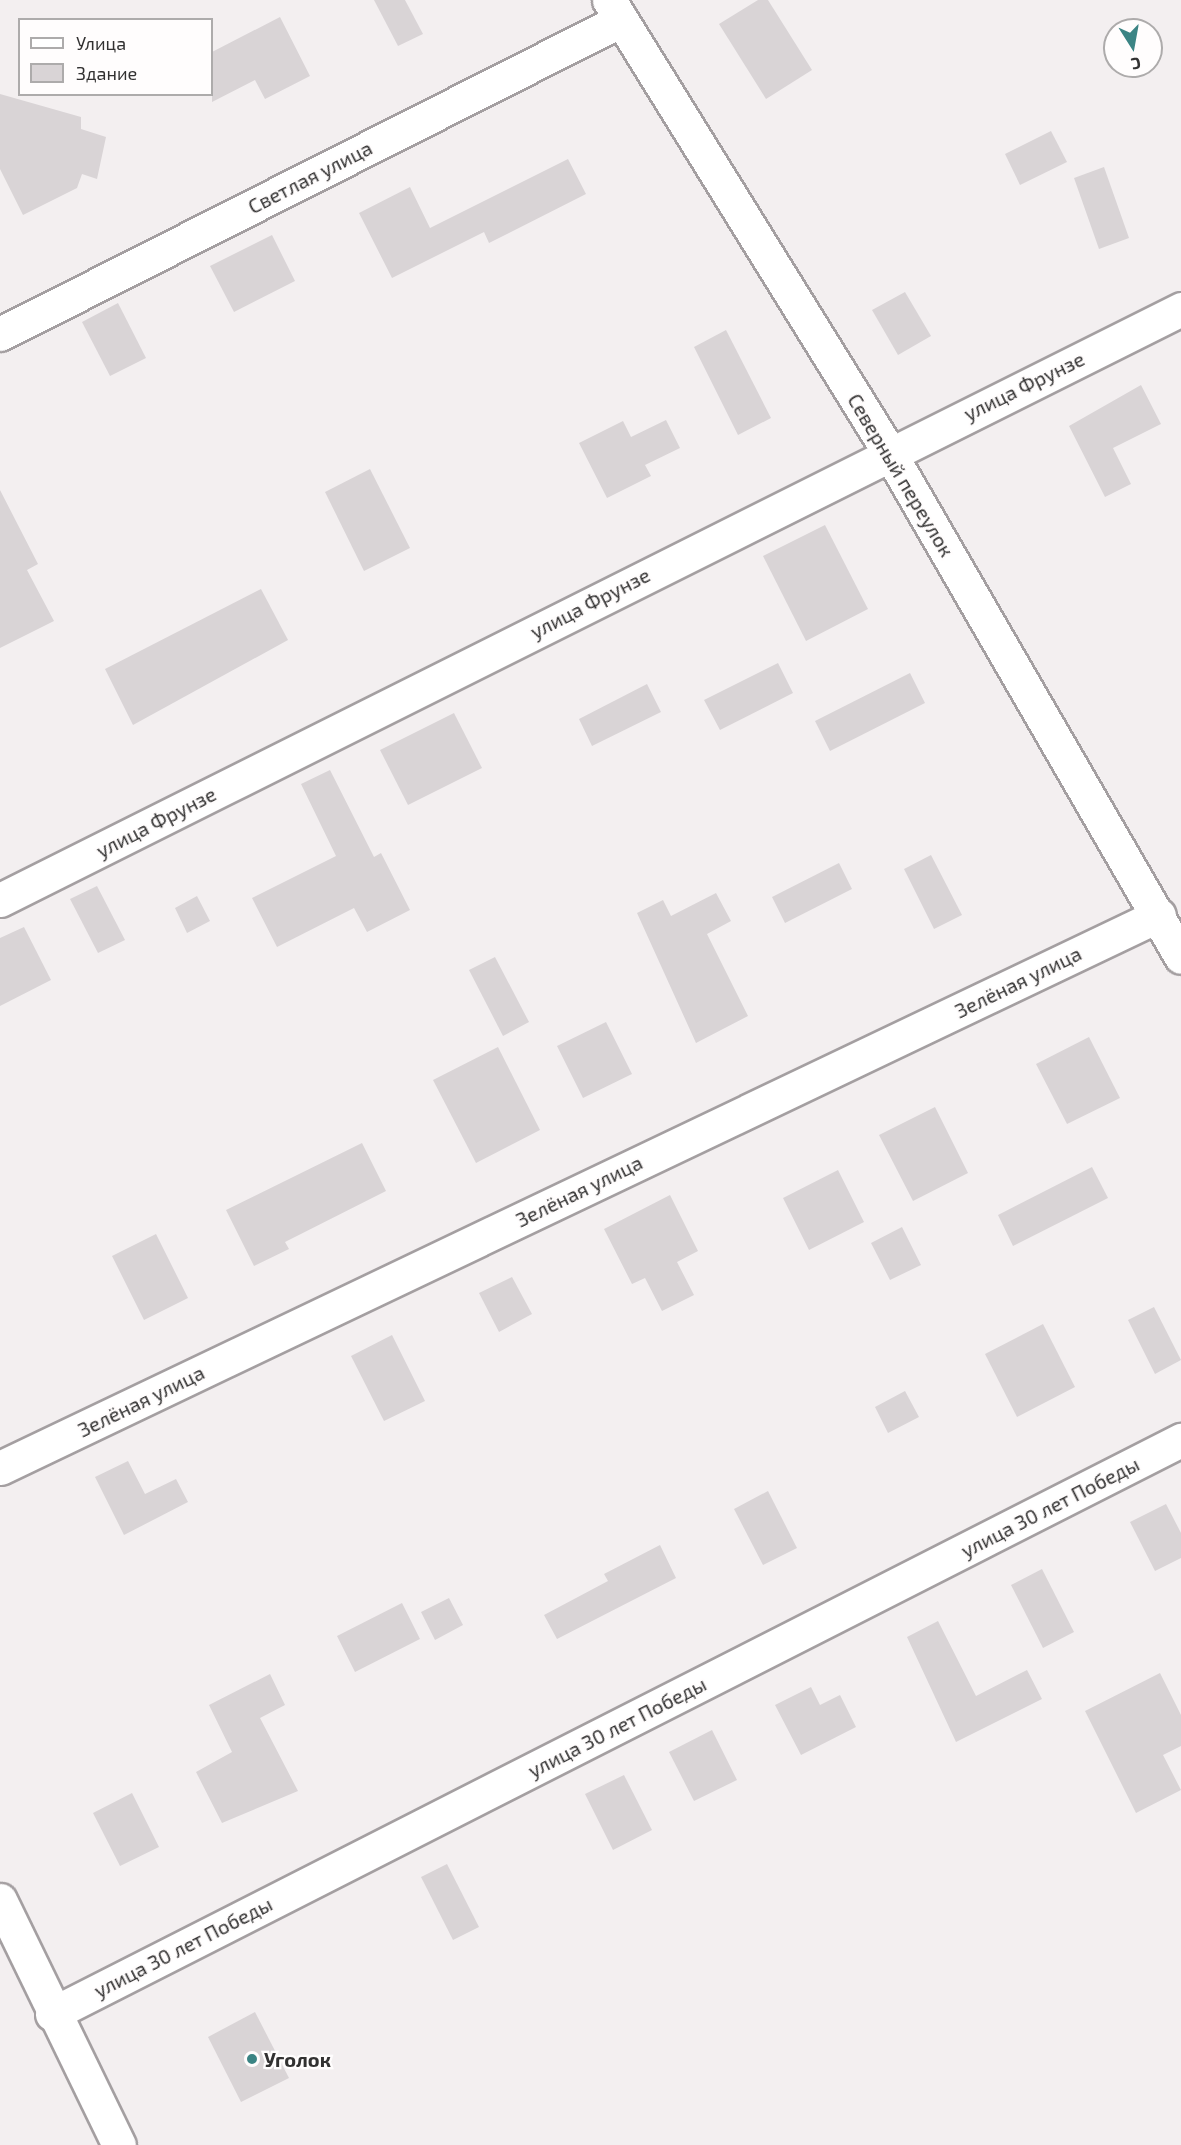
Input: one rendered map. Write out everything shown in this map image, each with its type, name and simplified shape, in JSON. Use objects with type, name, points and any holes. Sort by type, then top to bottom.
[{"type":"street","name":"Светлая улица","points":[[0,334],[615,10]]},
{"type":"street","name":"Северный переулок","points":[[615,10],[889,452],[1159,915],[1181,957]]},
{"type":"street","name":"улица Фрунзе","points":[[0,900],[889,452],[1181,309]]},
{"type":"street","name":"Зелёная улица","points":[[0,1468],[1159,915]]},
{"type":"street","name":"улица 30 лет Победы","points":[[52,2014],[1181,1440]]},
{"type":"street","points":[[0,1900],[52,2014],[119,2145]]},
{"type":"building","points":[[374,0],[405,0],[423,34],[398,46]]},
{"type":"building","points":[[758,0],[768,0],[812,70],[766,99],[719,24]]},
{"type":"building","points":[[280,17],[310,76],[265,99],[255,80],[212,102],[213,51]]},
{"type":"building","points":[[0,94],[81,117],[81,129],[106,137],[97,179],[82,174],[77,188],[23,215],[0,169]]},
{"type":"building","points":[[1051,131],[1067,162],[1020,185],[1005,154]]},
{"type":"building","points":[[568,159],[586,194],[489,243],[484,232],[392,278],[359,213],[410,187],[430,228]]},
{"type":"building","points":[[1104,167],[1129,238],[1099,249],[1074,178]]},
{"type":"building","points":[[272,235],[295,281],[234,312],[210,266]]},
{"type":"building","points":[[905,292],[931,336],[898,355],[872,310]]},
{"type":"building","points":[[118,303],[146,358],[110,376],[82,322]]},
{"type":"building","points":[[726,330],[771,418],[738,435],[694,347]]},
{"type":"building","points":[[1141,385],[1161,424],[1113,448],[1131,484],[1105,497],[1069,426]]},
{"type":"building","points":[[666,420],[680,448],[645,465],[651,476],[607,498],[579,443],[623,421],[631,437]]},
{"type":"building","points":[[370,469],[410,548],[364,571],[325,492]]},
{"type":"building","points":[[0,490],[38,564],[27,570],[54,621],[0,648]]},
{"type":"building","points":[[825,525],[868,609],[806,641],[763,556]]},
{"type":"building","points":[[261,589],[288,640],[133,725],[105,669]]},
{"type":"building","points":[[778,663],[793,693],[720,730],[704,700]]},
{"type":"building","points":[[910,673],[925,703],[830,751],[815,721]]},
{"type":"building","points":[[647,684],[661,712],[592,746],[579,719]]},
{"type":"building","points":[[454,713],[482,768],[408,805],[380,750]]},
{"type":"building","points":[[330,770],[374,857],[381,853],[410,910],[367,932],[354,908],[277,947],[252,898],[336,856],[301,784]]},
{"type":"building","points":[[931,855],[962,915],[934,929],[904,869]]},
{"type":"building","points":[[839,863],[852,889],[785,923],[772,897]]},
{"type":"building","points":[[97,886],[125,940],[98,953],[70,899]]},
{"type":"building","points":[[716,893],[731,921],[707,934],[748,1016],[696,1043],[637,913],[663,900],[671,916]]},
{"type":"building","points":[[197,896],[210,921],[187,933],[175,908]]},
{"type":"building","points":[[24,927],[51,980],[0,1006],[0,938]]},
{"type":"building","points":[[495,957],[529,1022],[503,1036],[469,970]]},
{"type":"building","points":[[606,1022],[632,1074],[583,1098],[557,1046]]},
{"type":"building","points":[[1089,1037],[1120,1098],[1067,1124],[1036,1064]]},
{"type":"building","points":[[498,1047],[540,1130],[476,1163],[433,1080]]},
{"type":"building","points":[[935,1107],[968,1173],[913,1201],[879,1135]]},
{"type":"building","points":[[362,1143],[386,1191],[285,1242],[289,1249],[254,1266],[226,1210]]},
{"type":"building","points":[[1092,1167],[1108,1198],[1013,1246],[998,1215]]},
{"type":"building","points":[[838,1170],[864,1222],[809,1250],[783,1198]]},
{"type":"building","points":[[670,1195],[698,1251],[677,1262],[694,1295],[662,1311],[645,1278],[632,1284],[604,1229]]},
{"type":"building","points":[[902,1227],[921,1265],[890,1280],[871,1243]]},
{"type":"building","points":[[156,1234],[188,1298],[144,1320],[112,1256]]},
{"type":"building","points":[[512,1277],[532,1314],[499,1332],[479,1293]]},
{"type":"building","points":[[1154,1307],[1181,1360],[1155,1374],[1128,1320]]},
{"type":"building","points":[[1043,1324],[1075,1387],[1017,1417],[985,1354]]},
{"type":"building","points":[[392,1335],[425,1401],[384,1421],[351,1356]]},
{"type":"building","points":[[905,1391],[919,1417],[888,1433],[875,1407]]},
{"type":"building","points":[[128,1461],[145,1494],[176,1479],[188,1502],[124,1535],[95,1477]]},
{"type":"building","points":[[768,1491],[797,1548],[763,1565],[734,1509]]},
{"type":"building","points":[[1166,1504],[1181,1533],[1181,1558],[1155,1571],[1130,1522]]},
{"type":"building","points":[[660,1545],[676,1578],[557,1639],[544,1615],[608,1581],[604,1574]]},
{"type":"building","points":[[1042,1569],[1074,1632],[1043,1648],[1011,1585]]},
{"type":"building","points":[[449,1598],[463,1625],[435,1640],[421,1612]]},
{"type":"building","points":[[402,1603],[420,1639],[355,1672],[337,1636]]},
{"type":"building","points":[[938,1621],[976,1696],[1027,1670],[1042,1699],[956,1742],[907,1637]]},
{"type":"building","points":[[1160,1673],[1181,1715],[1181,1746],[1163,1755],[1181,1790],[1136,1813],[1085,1711]]},
{"type":"building","points":[[270,1674],[285,1705],[260,1718],[298,1791],[222,1823],[196,1772],[232,1752],[209,1705]]},
{"type":"building","points":[[811,1687],[820,1705],[840,1695],[856,1727],[801,1755],[775,1705]]},
{"type":"building","points":[[712,1730],[737,1780],[694,1801],[669,1752]]},
{"type":"building","points":[[624,1775],[652,1830],[613,1850],[585,1794]]},
{"type":"building","points":[[132,1793],[159,1847],[120,1866],[93,1813]]},
{"type":"building","points":[[447,1864],[479,1927],[453,1940],[421,1877]]},
{"type":"building","points":[[255,2012],[289,2078],[241,2102],[208,2037]]},
{"type":"place","name":"Уголок","points":[[252,2059]]}]
